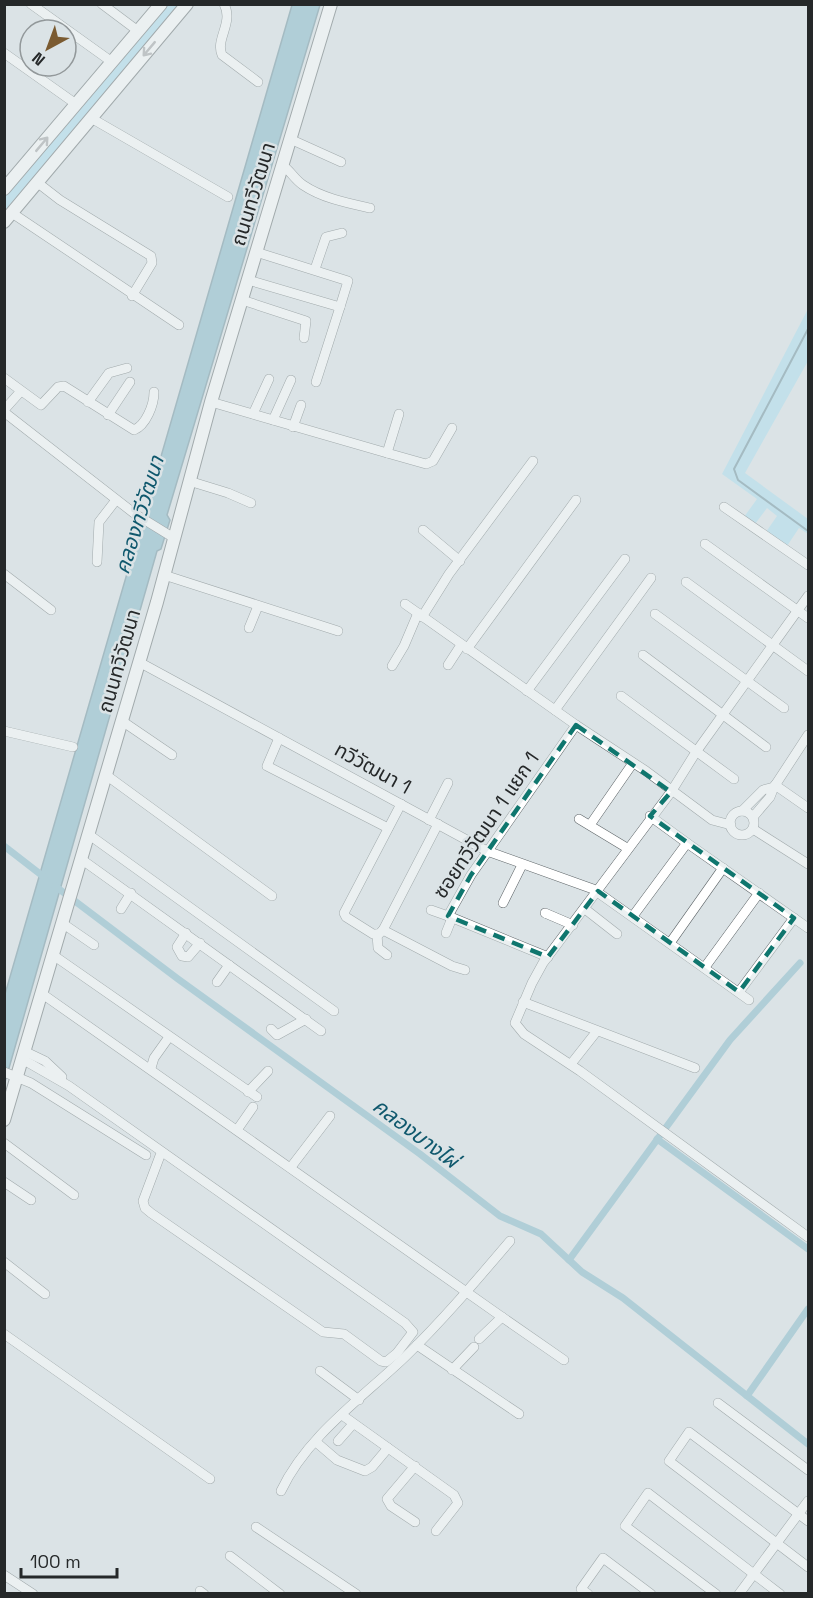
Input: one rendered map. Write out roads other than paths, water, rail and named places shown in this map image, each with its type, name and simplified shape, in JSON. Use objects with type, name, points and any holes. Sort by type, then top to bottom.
[{"type":"main road","points":[[4,189],[161,4]]},
{"type":"main road","points":[[8,217],[187,4]]},
{"type":"main road","name":"ถนนทวีวัฒนา","points":[[4,1120],[164,575],[170,536],[189,482],[331,4]]},
{"type":"street","points":[[31,4],[112,62]]},
{"type":"street","points":[[102,4],[138,31]]},
{"type":"street","points":[[224,4],[227,18],[220,46],[222,55],[258,82]]},
{"type":"street","points":[[4,53],[76,104]]},
{"type":"street","points":[[92,118],[228,197]]},
{"type":"street","points":[[290,139],[341,162]]},
{"type":"street","points":[[282,165],[290,170],[304,186],[318,193],[370,207]]},
{"type":"street","points":[[38,183],[60,200],[151,256],[152,263],[132,296]]},
{"type":"street","points":[[8,217],[179,326]]},
{"type":"street","points":[[315,270],[326,237],[342,233]]},
{"type":"street","points":[[256,252],[348,280],[316,381]]},
{"type":"street","points":[[248,280],[340,307]]},
{"type":"street","points":[[242,300],[306,321],[304,338]]},
{"type":"street","points":[[88,402],[112,370],[127,368]]},
{"type":"street","points":[[4,378],[41,405],[62,385],[136,430],[153,407],[154,392]]},
{"type":"street","points":[[252,414],[269,379]]},
{"type":"street","points":[[273,420],[291,381]]},
{"type":"street","points":[[108,415],[130,382]]},
{"type":"street","points":[[21,391],[4,411],[116,500],[170,536]]},
{"type":"street","points":[[211,402],[426,464],[431,463],[452,428]]},
{"type":"street","points":[[293,427],[301,405]]},
{"type":"street","points":[[387,453],[399,414]]},
{"type":"street","points":[[392,666],[420,615],[533,461]]},
{"type":"street","points":[[189,482],[228,493],[251,503]]},
{"type":"street","points":[[97,562],[99,522],[116,500]]},
{"type":"street","points":[[448,665],[576,500]]},
{"type":"street","points":[[724,507],[808,565]]},
{"type":"street","points":[[423,530],[460,561]]},
{"type":"street","points":[[705,544],[808,618]]},
{"type":"street","points":[[527,690],[625,559]]},
{"type":"street","points":[[4,574],[51,610]]},
{"type":"street","points":[[164,575],[338,631]]},
{"type":"street","points":[[555,710],[651,578]]},
{"type":"street","points":[[686,582],[808,671]]},
{"type":"street","points":[[808,596],[696,752],[671,792],[650,816],[585,909],[548,957],[523,1002],[515,1023],[519,1029],[571,1064],[808,1237]]},
{"type":"street","points":[[405,604],[671,792],[712,820],[731,825],[740,835],[748,834],[753,829],[753,817],[770,797],[774,786],[805,748],[808,735]]},
{"type":"street","points":[[249,628],[258,606]]},
{"type":"street","points":[[655,614],[784,708]]},
{"type":"street","points":[[643,656],[766,747]]},
{"type":"street","name":"ทวีวัฒนา 1","points":[[139,662],[488,851],[580,884],[596,892],[749,1000]]},
{"type":"street","points":[[621,696],[734,779]]},
{"type":"street","points":[[122,721],[172,754]]},
{"type":"street","name":"ซอยทวีวัฒนา 1 แยก 1","points":[[548,957],[450,917],[488,851],[576,725]]},
{"type":"street","points":[[4,730],[73,747]]},
{"type":"street","points":[[279,738],[267,766],[388,828]]},
{"type":"street","points":[[590,825],[633,763]]},
{"type":"street","points":[[106,775],[272,896]]},
{"type":"street","points":[[387,955],[378,948],[380,932],[434,822],[448,783]]},
{"type":"street","points":[[774,786],[808,808]]},
{"type":"street","points":[[731,825],[733,816],[742,811],[763,790],[774,786]]},
{"type":"street","points":[[401,804],[344,913],[352,921],[465,970]]},
{"type":"street","points":[[742,811],[753,817]]},
{"type":"street","points":[[650,816],[808,928]]},
{"type":"street","points":[[579,819],[627,848]]},
{"type":"street","points":[[753,829],[808,864]]},
{"type":"street","points":[[88,834],[334,1011]]},
{"type":"street","points":[[633,916],[687,843]]},
{"type":"street","points":[[81,859],[321,1031]]},
{"type":"street","points":[[503,903],[522,865]]},
{"type":"street","points":[[670,943],[723,868]]},
{"type":"street","points":[[121,909],[131,893]]},
{"type":"street","points":[[705,967],[759,893]]},
{"type":"street","points":[[585,909],[617,934]]},
{"type":"street","points":[[431,910],[450,917],[446,933]]},
{"type":"street","points":[[545,913],[573,925]]},
{"type":"street","points":[[739,992],[794,918]]},
{"type":"street","points":[[62,923],[94,945]]},
{"type":"street","points":[[186,933],[177,947],[182,956],[188,957],[200,943]]},
{"type":"street","points":[[52,955],[169,1036],[253,1099]]},
{"type":"street","points":[[217,982],[230,965]]},
{"type":"street","points":[[41,993],[564,1360]]},
{"type":"street","points":[[523,1002],[695,1068]]},
{"type":"street","points":[[270,1029],[277,1035],[306,1019]]},
{"type":"street","points":[[571,1064],[597,1031]]},
{"type":"street","points":[[151,1068],[154,1058],[169,1036]]},
{"type":"street","points":[[23,1055],[45,1061],[69,1086],[161,1153],[405,1323],[412,1332],[406,1343],[386,1362],[381,1361],[344,1334],[323,1332],[151,1213],[145,1208],[143,1201],[161,1153]]},
{"type":"street","points":[[237,1130],[268,1071]]},
{"type":"street","points":[[4,1072],[17,1076],[146,1155]]},
{"type":"street","points":[[291,1167],[330,1116]]},
{"type":"street","points":[[4,1143],[74,1195]]},
{"type":"street","points":[[4,1182],[31,1200]]},
{"type":"street","points":[[281,1491],[297,1465],[316,1442],[417,1345],[510,1242]]},
{"type":"street","points":[[4,1262],[45,1294]]},
{"type":"street","points":[[452,1370],[502,1317]]},
{"type":"street","points":[[4,1334],[210,1479]]},
{"type":"street","points":[[417,1345],[519,1414]]},
{"type":"street","points":[[320,1371],[359,1400]]},
{"type":"street","points":[[718,1403],[808,1470]]},
{"type":"street","points":[[342,1415],[415,1466],[458,1500],[455,1508],[436,1531]]},
{"type":"street","points":[[338,1441],[353,1424]]},
{"type":"street","points":[[808,1521],[689,1432],[669,1461],[808,1567]]},
{"type":"street","points":[[316,1442],[337,1460],[365,1471],[372,1467],[387,1448]]},
{"type":"street","points":[[415,1466],[387,1499],[391,1506],[415,1522]]},
{"type":"street","points":[[716,1593],[625,1526],[648,1493],[780,1593]]},
{"type":"street","points":[[740,1593],[808,1501]]},
{"type":"street","points":[[256,1527],[356,1593]]},
{"type":"street","points":[[230,1556],[280,1593]]},
{"type":"street","points":[[588,1593],[581,1589],[603,1558],[651,1593]]},
{"type":"street","points":[[4,1575],[33,1593]]},
{"type":"waterway","points":[[808,329],[734,469],[738,480],[808,531]]},
{"type":"waterway","name":"คลองบางไผ่","points":[[4,846],[44,877]]},
{"type":"waterway","name":"คลองบางไผ่","points":[[55,886],[178,979],[420,1154],[500,1216],[541,1234],[582,1272],[623,1298],[808,1444]]},
{"type":"waterway","points":[[569,1260],[730,1040],[800,963]]},
{"type":"waterway","points":[[657,1139],[808,1249]]},
{"type":"waterway","points":[[747,1396],[808,1309]]},
{"type":"water label","name":"คลองทวีวัฒนา","points":[[139,515]]}]
